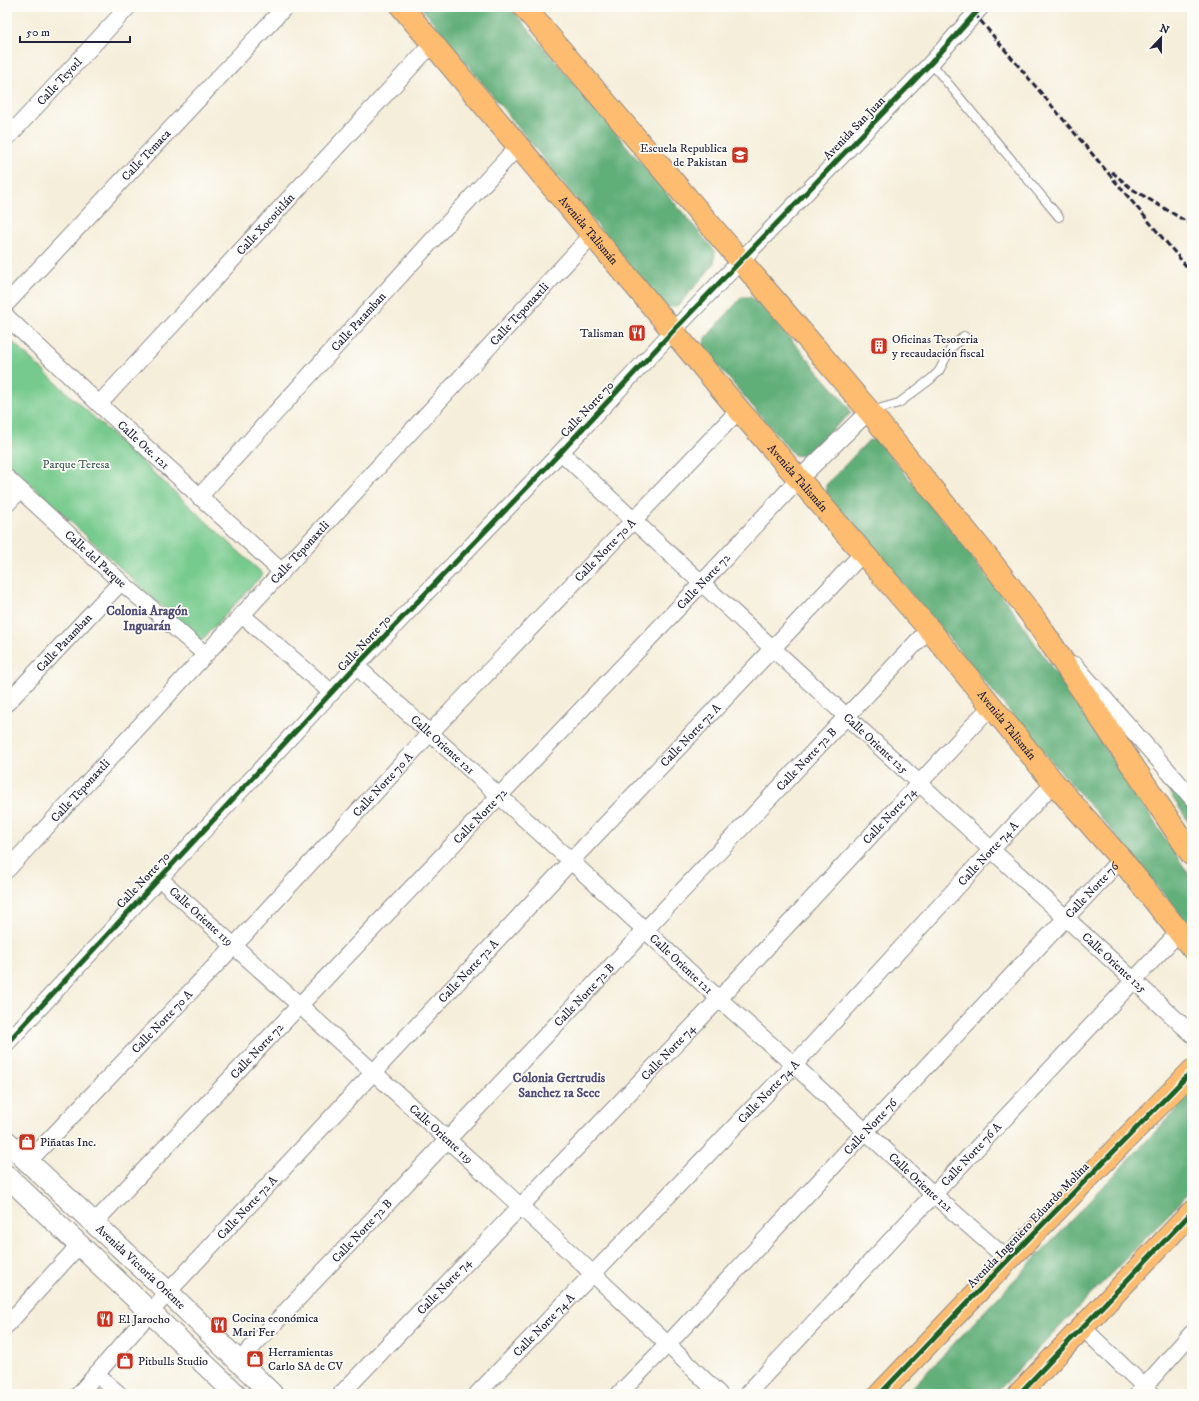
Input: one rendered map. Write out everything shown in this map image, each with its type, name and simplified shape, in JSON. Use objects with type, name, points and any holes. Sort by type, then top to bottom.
[{"type":"main road","name":"Avenida Talismán","points":[[402,7],[738,410],[929,629],[1054,783],[1121,858],[1185,941]]},
{"type":"main road","points":[[524,7],[869,412],[992,563],[1036,621],[1192,855]]},
{"type":"main road","name":"Avenida Ingeniero Eduardo Molina","points":[[880,1394],[1192,1071]]},
{"type":"main road","points":[[1019,1394],[1192,1212]]},
{"type":"street","name":"Calle Teyotl","points":[[7,138],[128,7]]},
{"type":"street","name":"Calle Temaca","points":[[7,303],[285,7]]},
{"type":"street","name":"Avenida San Juan","points":[[740,262],[931,63],[981,7]]},
{"type":"street","name":"Calle Xocotitlán","points":[[99,404],[432,44]]},
{"type":"street","name":"Calle Patamban","points":[[199,497],[518,146]]},
{"type":"street","name":"Calle Teponaxtli","points":[[7,870],[592,234]]},
{"type":"street","name":"Calle Norte 70","points":[[7,1043],[356,666],[740,262]]},
{"type":"street","name":"Calle Ote. 121","points":[[7,317],[199,497],[282,572]]},
{"type":"street","name":"Calle Norte 70 A","points":[[28,1162],[234,946],[430,733],[738,410]]},
{"type":"street","name":"Calle Norte 72","points":[[94,1224],[799,479],[869,412]]},
{"type":"street","name":"Calle Oriente 125","points":[[561,452],[1192,1034]]},
{"type":"street","name":"Calle del Parque","points":[[7,478],[121,582],[205,654]]},
{"type":"street","points":[[7,504],[20,490]]},
{"type":"street","name":"Calle Norte 72 A","points":[[78,1394],[168,1292],[373,1072],[863,553]]},
{"type":"street","name":"Calle Patamban","points":[[7,703],[121,582]]},
{"type":"street","points":[[242,615],[332,693]]},
{"type":"street","points":[[1036,621],[1192,798]]},
{"type":"street","name":"Calle Norte 72 B","points":[[239,1361],[929,629]]},
{"type":"street","name":"Calle Oriente 121","points":[[356,666],[571,861],[719,999],[866,1130],[933,1194],[1008,1260]]},
{"type":"street","name":"Calle Norte 74","points":[[341,1394],[719,999],[991,706]]},
{"type":"street","name":"Calle Norte 74 A","points":[[477,1394],[794,1065],[1054,783]]},
{"type":"street","name":"Calle Norte 76","points":[[619,1394],[668,1344],[1121,858]]},
{"type":"street","name":"Calle Oriente 119","points":[[159,878],[594,1274],[719,1394]]},
{"type":"street","name":"Calle Norte 76 A","points":[[747,1394],[1134,979],[1185,941]]},
{"type":"street","name":"Avenida Victoria Oriente","points":[[7,1142],[168,1292],[272,1394]]},
{"type":"street","points":[[8,1179],[236,1394]]},
{"type":"street","points":[[7,1325],[79,1245]]},
{"type":"street","points":[[1082,1327],[1144,1392],[1192,1333]]},
{"type":"street","points":[[96,1374],[119,1394]]},
{"type":"lane","points":[[931,63],[1059,217]]},
{"type":"lane","points":[[869,412],[899,403],[932,379],[938,372],[951,348],[964,336]]},
{"type":"green space","points":[[421,7],[510,7],[715,251],[714,264],[679,305],[668,308],[655,297]]},
{"type":"green space","points":[[742,297],[750,297],[760,303],[847,405],[851,413],[804,456],[794,455],[703,348],[705,339]]},
{"type":"green space","name":"Parque Teresa","points":[[7,337],[263,574],[200,642],[7,462]]},
{"type":"green space","points":[[876,439],[962,543],[1009,605],[1192,879],[1192,930],[1114,833],[826,496],[826,485],[868,441]]},
{"type":"green space","points":[[1158,764],[1192,805],[1192,827],[1159,777]]},
{"type":"green space","points":[[1192,1093],[1192,1190],[995,1394],[906,1394]]},
{"type":"railway","points":[[969,7],[1192,273]]},
{"type":"railway","points":[[1112,172],[1132,189],[1192,225]]},
{"type":"cycle path","points":[[7,1043],[356,666],[561,452],[673,331],[931,63],[981,7]]},
{"type":"cycle path","points":[[880,1394],[1192,1071]]},
{"type":"cycle path","points":[[1019,1394],[1192,1212]]},
{"type":"place","name":"Escuela Republica de Pakistan","points":[[740,155]]},
{"type":"place","name":"Talisman","points":[[637,333]]},
{"type":"place","name":"Oficinas Tesoreria y recaudación fiscal","points":[[879,346]]},
{"type":"place","name":"Piñatas Inc.","points":[[27,1142]]},
{"type":"place","name":"El Jarocho","points":[[105,1319]]},
{"type":"place","name":"Cocina económica Mari Fer","points":[[219,1325]]},
{"type":"place","name":"Herramientas Carlo SA de CV","points":[[255,1359]]},
{"type":"place","name":"Pitbulls Studio","points":[[125,1361]]},
{"type":"district","name":"Colonia Aragón Inguarán","points":[[147,618]]},
{"type":"district","name":"Colonia Gertrudis Sanchez 1a Secc","points":[[559,1084]]}]
